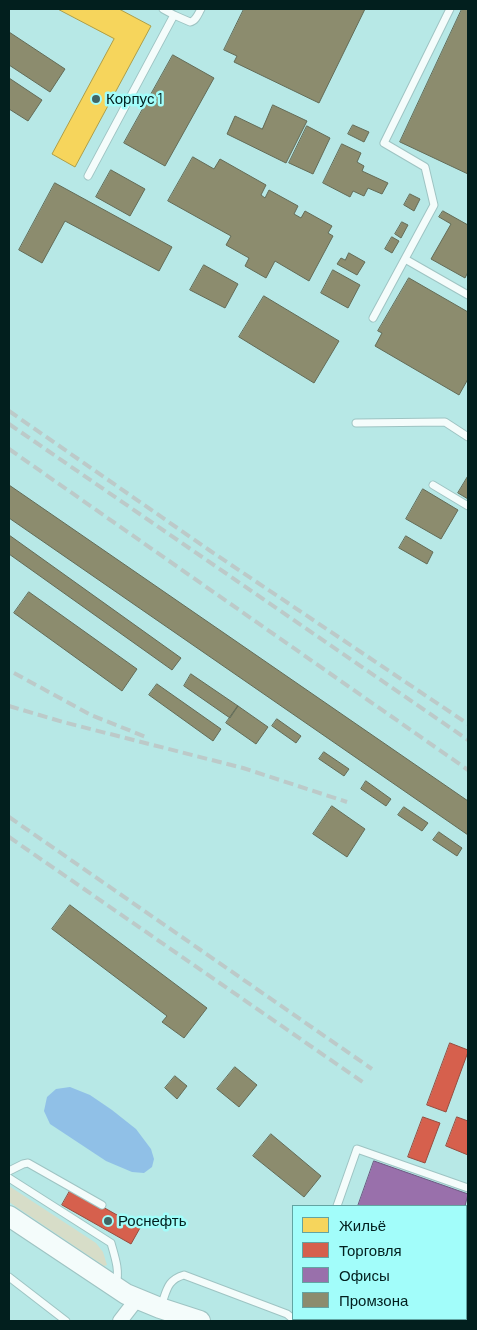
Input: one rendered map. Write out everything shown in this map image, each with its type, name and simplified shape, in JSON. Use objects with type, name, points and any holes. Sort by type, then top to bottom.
[{"type":"street","points":[[9,1216],[116,1288],[137,1299],[200,1321]]},
{"type":"street","points":[[120,1321],[137,1299]]},
{"type":"lane","points":[[163,9],[190,22],[193,22],[201,9]]},
{"type":"lane","points":[[373,318],[434,204],[425,167],[384,143],[450,9]]},
{"type":"lane","points":[[88,176],[174,15]]},
{"type":"lane","points":[[405,259],[468,295]]},
{"type":"lane","points":[[356,423],[445,422],[468,437]]},
{"type":"lane","points":[[434,486],[468,506]]},
{"type":"lane","points":[[336,1205],[357,1148],[468,1188]]},
{"type":"lane","points":[[9,1171],[28,1163],[102,1205]]},
{"type":"lane","points":[[9,1178],[111,1242],[118,1277],[116,1288]]},
{"type":"lane","points":[[160,1308],[169,1284],[175,1277],[184,1275],[287,1314],[292,1318]]},
{"type":"lane","points":[[9,1277],[66,1321]]},
{"type":"green space","points":[[9,1186],[96,1243],[103,1252],[107,1265],[104,1266],[9,1202]]},
{"type":"water","points":[[70,1087],[90,1095],[136,1129],[151,1149],[154,1159],[152,1167],[144,1173],[132,1172],[106,1161],[50,1124],[44,1111],[47,1097],[56,1089]]},
{"type":"building: Жильё","name":"Корпус 1","points":[[58,9],[119,9],[151,26],[75,167],[52,154],[114,39]]},
{"type":"building: Торговля","points":[[450,1043],[468,1050],[468,1052],[446,1112],[427,1105]]},
{"type":"building: Торговля","points":[[423,1117],[440,1123],[425,1163],[408,1157]]},
{"type":"building: Торговля","points":[[457,1117],[468,1121],[468,1155],[446,1146]]},
{"type":"building: Торговля","points":[[71,1189],[140,1228],[131,1244],[62,1205]]},
{"type":"building: Офисы","points":[[374,1161],[468,1194],[465,1205],[358,1205]]},
{"type":"building: Офисы","points":[[468,1300],[468,1321],[422,1320],[467,1320]]},
{"type":"building: Промзона","points":[[244,9],[365,9],[319,103],[234,62],[237,56],[224,50]]},
{"type":"building: Промзона","points":[[462,9],[468,9],[468,174],[400,142]]},
{"type":"building: Промзона","points":[[9,32],[65,69],[50,92],[9,65]]},
{"type":"building: Промзона","points":[[173,55],[214,78],[165,166],[124,143]]},
{"type":"building: Промзона","points":[[9,78],[42,100],[28,121],[9,109]]},
{"type":"building: Промзона","points":[[273,105],[307,121],[286,163],[227,134],[235,116],[262,129]]},
{"type":"building: Промзона","points":[[353,125],[369,132],[364,142],[348,134]]},
{"type":"building: Промзона","points":[[307,126],[330,138],[313,174],[289,163]]},
{"type":"building: Промзона","points":[[342,144],[361,153],[357,162],[364,166],[362,171],[388,183],[382,194],[368,188],[364,196],[353,191],[350,197],[323,183]]},
{"type":"building: Промзона","points":[[193,157],[214,169],[220,159],[266,185],[261,195],[265,198],[269,190],[298,206],[294,214],[301,218],[305,211],[332,226],[328,233],[333,236],[309,281],[275,261],[266,278],[245,266],[249,258],[226,245],[231,236],[168,201]]},
{"type":"building: Промзона","points":[[111,170],[145,189],[130,216],[96,197]]},
{"type":"building: Промзона","points":[[55,183],[172,247],[159,271],[65,221],[42,263],[19,250]]},
{"type":"building: Промзона","points":[[410,194],[420,199],[414,211],[404,205]]},
{"type":"building: Промзона","points":[[443,211],[468,225],[468,272],[465,278],[431,259],[451,224],[439,217]]},
{"type":"building: Промзона","points":[[402,222],[408,225],[401,238],[395,234]]},
{"type":"building: Промзона","points":[[392,237],[399,241],[392,253],[385,249]]},
{"type":"building: Промзона","points":[[349,253],[365,262],[357,275],[337,264],[341,258],[345,260]]},
{"type":"building: Промзона","points":[[204,265],[238,284],[225,308],[190,290]]},
{"type":"building: Промзона","points":[[333,270],[360,285],[348,308],[321,293]]},
{"type":"building: Промзона","points":[[409,278],[468,312],[468,379],[459,395],[375,346],[382,333],[378,331]]},
{"type":"building: Промзона","points":[[264,296],[339,341],[314,383],[239,337]]},
{"type":"building: Промзона","points":[[468,476],[468,499],[458,493]]},
{"type":"building: Промзона","points":[[9,485],[468,801],[468,835],[9,518]]},
{"type":"building: Промзона","points":[[423,489],[458,510],[441,539],[406,519]]},
{"type":"building: Промзона","points":[[9,535],[181,658],[172,670],[9,554]]},
{"type":"building: Промзона","points":[[406,536],[433,552],[427,564],[399,548]]},
{"type":"building: Промзона","points":[[29,592],[137,669],[122,691],[14,613]]},
{"type":"building: Промзона","points":[[191,674],[238,706],[230,718],[184,686]]},
{"type":"building: Промзона","points":[[157,684],[221,729],[213,741],[149,695]]},
{"type":"building: Промзона","points":[[238,706],[268,727],[256,744],[226,723]]},
{"type":"building: Промзона","points":[[277,719],[301,736],[296,743],[272,726]]},
{"type":"building: Промзона","points":[[324,752],[349,769],[344,776],[319,759]]},
{"type":"building: Промзона","points":[[366,781],[391,799],[386,806],[361,789]]},
{"type":"building: Промзона","points":[[332,806],[365,829],[347,857],[313,834]]},
{"type":"building: Промзона","points":[[404,807],[428,823],[422,831],[398,815]]},
{"type":"building: Промзона","points":[[439,832],[462,848],[457,856],[433,840]]},
{"type":"building: Промзона","points":[[70,905],[207,1008],[184,1038],[162,1022],[167,1016],[52,929]]},
{"type":"building: Промзона","points":[[235,1067],[257,1085],[239,1107],[217,1089]]},
{"type":"building: Промзона","points":[[175,1076],[187,1086],[177,1099],[165,1088]]},
{"type":"building: Промзона","points":[[271,1134],[321,1176],[304,1197],[253,1156]]},
{"type":"railway","points":[[9,411],[209,550],[468,724]]},
{"type":"railway","points":[[9,424],[468,740]]},
{"type":"railway","points":[[9,449],[468,770]]},
{"type":"railway","points":[[14,673],[91,715],[146,737]]},
{"type":"railway","points":[[9,706],[63,722],[243,768],[347,802]]},
{"type":"railway","points":[[9,817],[372,1069]]},
{"type":"railway","points":[[9,837],[364,1083]]},
{"type":"place","name":"Корпус 1","points":[[96,99]]},
{"type":"place","name":"Роснефть","points":[[108,1221]]}]
